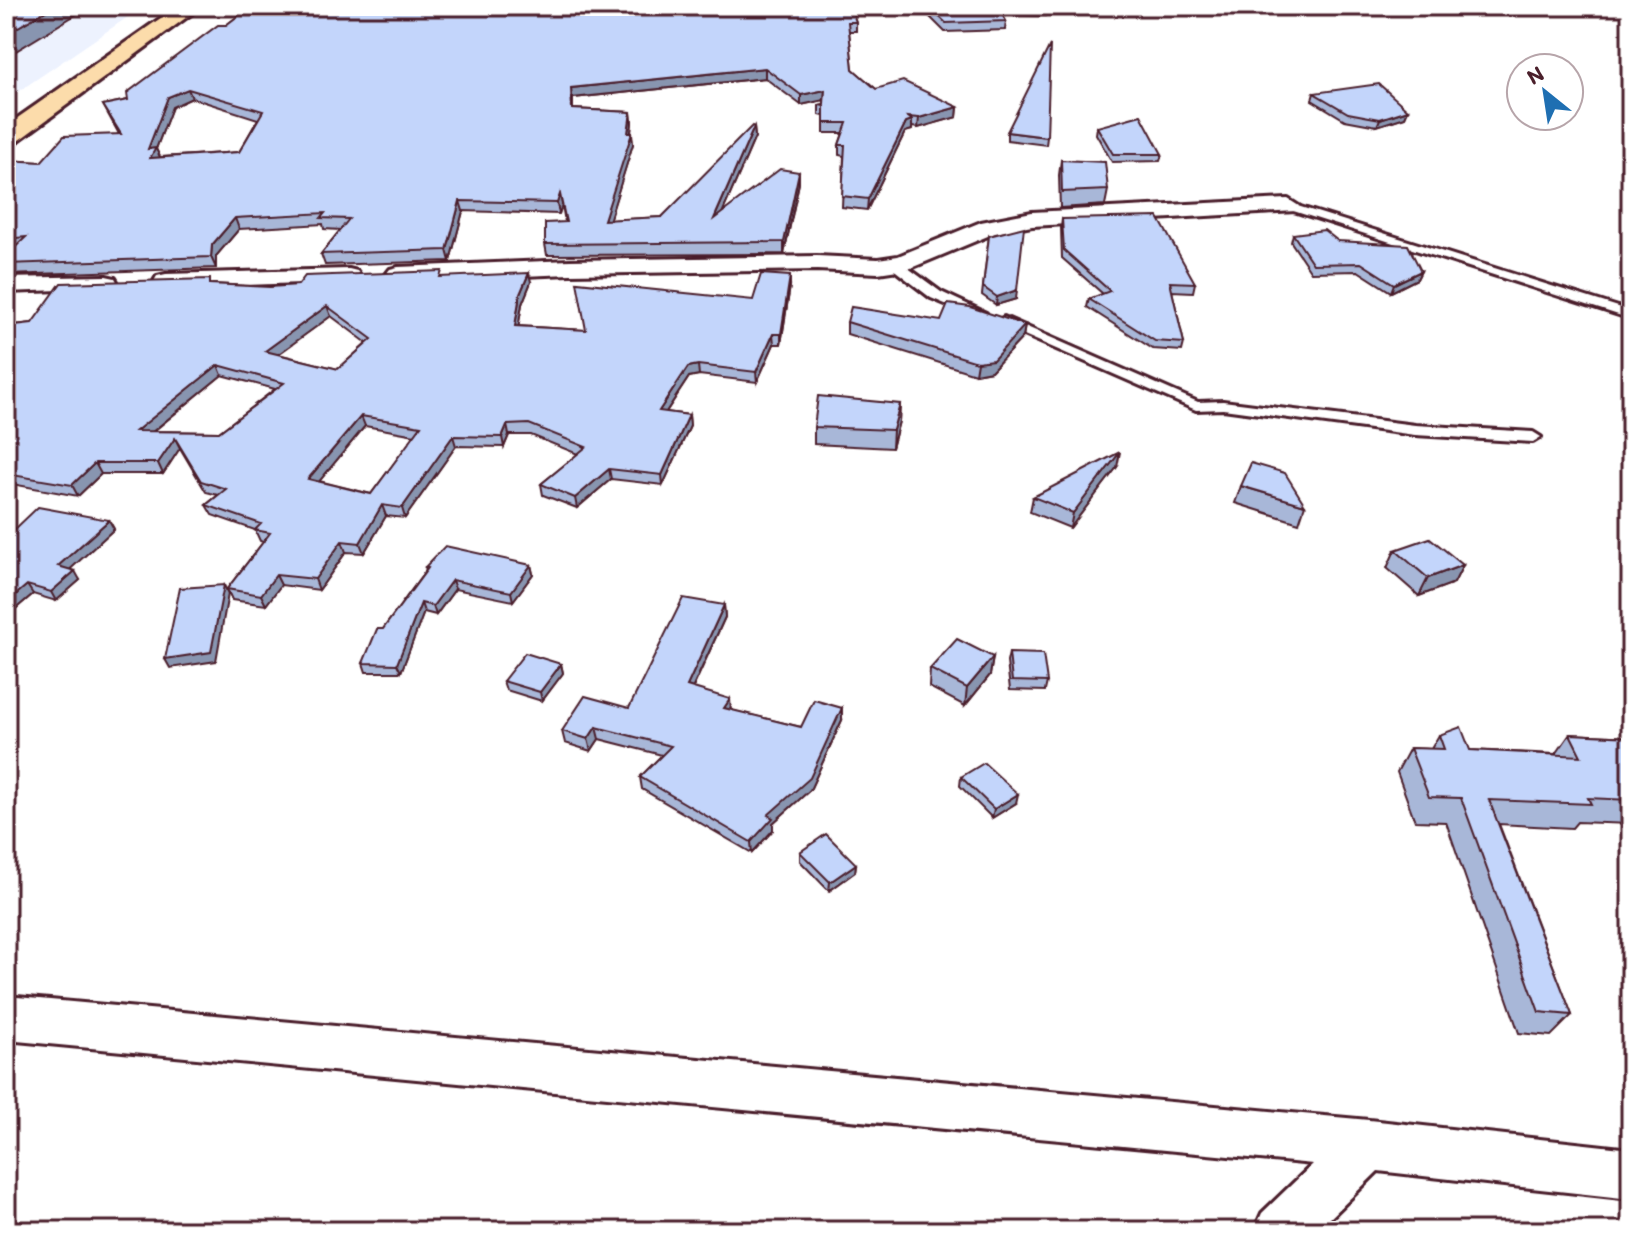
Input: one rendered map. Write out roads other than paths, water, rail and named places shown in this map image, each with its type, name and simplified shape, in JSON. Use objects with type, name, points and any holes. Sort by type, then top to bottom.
[{"type":"highway","points":[[6,117],[170,6]]},
{"type":"highway","points":[[6,138],[192,6]]},
{"type":"street","points":[[6,285],[570,267],[896,265],[989,227],[1032,219],[1288,206]]},
{"type":"street","points":[[6,1018],[1369,1145],[1631,1174]]},
{"type":"street","points":[[1280,1231],[1369,1145]]},
{"type":"lane","points":[[1288,206],[1631,315]]},
{"type":"lane","points":[[896,265],[919,284],[954,304],[1029,331],[1196,406],[1223,405],[1415,430],[1533,437]]}]
